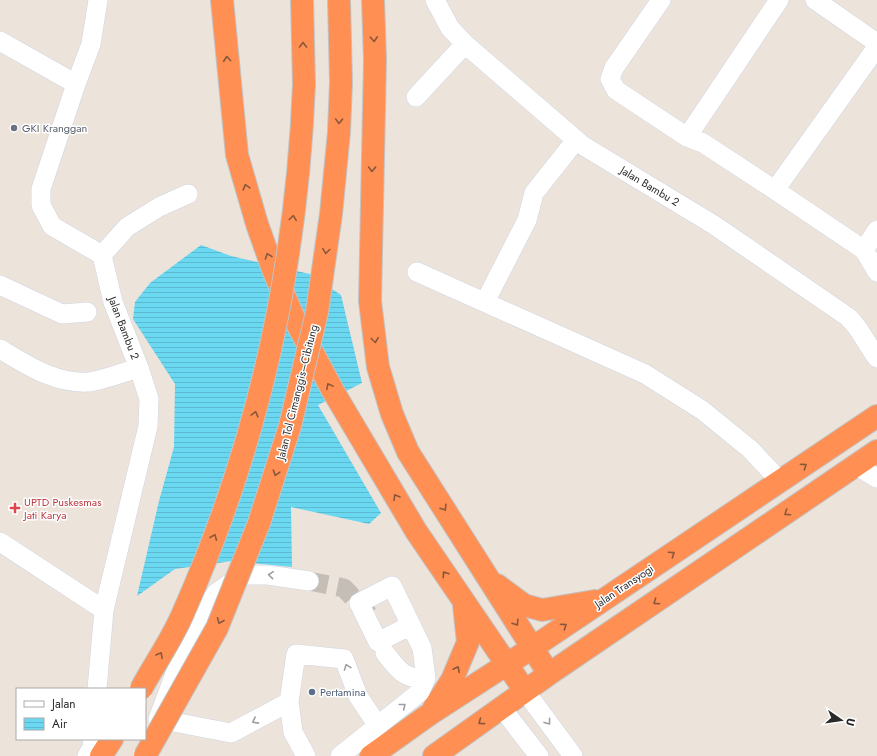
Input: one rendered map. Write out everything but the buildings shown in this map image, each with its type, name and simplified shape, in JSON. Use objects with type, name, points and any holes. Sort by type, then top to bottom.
[{"type":"highway","points":[[222,0],[237,155],[257,224],[274,272],[293,316],[333,391],[416,531],[525,691]]},
{"type":"highway","points":[[142,688],[184,612],[225,510],[255,416],[281,306],[294,209],[302,130],[304,84],[302,0]]},
{"type":"highway","name":"Jalan Tol Cimanggis–Cibitung","points":[[145,756],[217,628],[259,523],[290,426],[317,312],[332,206],[339,132],[341,82],[339,0]]},
{"type":"highway","points":[[372,0],[375,60],[370,301],[378,367],[392,414],[408,452],[549,674]]},
{"type":"highway","name":"Jalan Transyogi","points":[[371,756],[430,714],[781,482],[877,416]]},
{"type":"highway","points":[[434,756],[501,707],[877,451]]},
{"type":"highway","points":[[488,579],[524,605],[542,610],[603,600]]},
{"type":"highway","points":[[430,714],[452,680],[468,642],[464,602]]},
{"type":"highway","points":[[101,756],[111,740]]},
{"type":"street","points":[[98,0],[91,44],[41,189],[41,205],[52,226],[102,256],[127,227],[159,207],[188,194]]},
{"type":"street","name":"Jalan Bambu 2","points":[[435,0],[450,28],[465,44],[576,140],[714,225],[848,317],[859,330],[865,342],[877,358]]},
{"type":"street","points":[[661,0],[614,68],[610,79],[616,90],[687,137],[703,143],[864,250],[877,272]]},
{"type":"street","points":[[687,137],[779,0]]},
{"type":"street","points":[[815,0],[877,43]]},
{"type":"street","points":[[0,41],[76,84]]},
{"type":"street","points":[[416,97],[465,44]]},
{"type":"street","points":[[775,190],[877,47]]},
{"type":"street","points":[[485,302],[527,220],[534,193],[576,140]]},
{"type":"street","points":[[864,250],[877,230]]},
{"type":"street","name":"Jalan Bambu 2","points":[[97,688],[104,610],[148,426],[149,399],[139,368],[113,302],[102,256]]},
{"type":"street","points":[[417,272],[645,374],[702,410],[750,449],[781,482]]},
{"type":"street","points":[[0,285],[62,314],[87,312]]},
{"type":"street","points":[[0,349],[41,374],[74,381],[89,382],[139,368]]},
{"type":"street","points":[[857,466],[877,478]]},
{"type":"street","points":[[0,542],[104,610]]},
{"type":"street","points":[[139,756],[151,737],[190,634],[216,593],[242,575],[268,575],[309,581]]},
{"type":"street","points":[[340,756],[420,692],[426,678],[422,648],[411,625]]},
{"type":"street","points":[[385,652],[400,672],[414,679],[426,678]]},
{"type":"street","points":[[306,756],[293,732],[289,702],[296,654],[344,659],[358,696],[378,726]]},
{"type":"street","points":[[525,691],[573,756]]},
{"type":"street","points":[[158,719],[231,734],[289,702]]},
{"type":"street","points":[[501,707],[539,756]]},
{"type":"street","points":[[87,756],[92,747],[93,740]]},
{"type":"water","points":[[201,245],[231,256],[310,274],[341,295],[362,383],[318,405],[381,513],[369,524],[291,507],[292,567],[232,561],[175,569],[137,596],[159,501],[174,447],[175,384],[133,319],[135,302],[150,283]]},
{"type":"tunnel","points":[[309,581],[344,588],[369,615]]},
{"type":"place","name":"GKI Kranggan","points":[[14,128]]},
{"type":"place","name":"UPTD Puskesmas Jati Karya","points":[[15,508]]},
{"type":"place","name":"Pertamina","points":[[312,692]]}]
